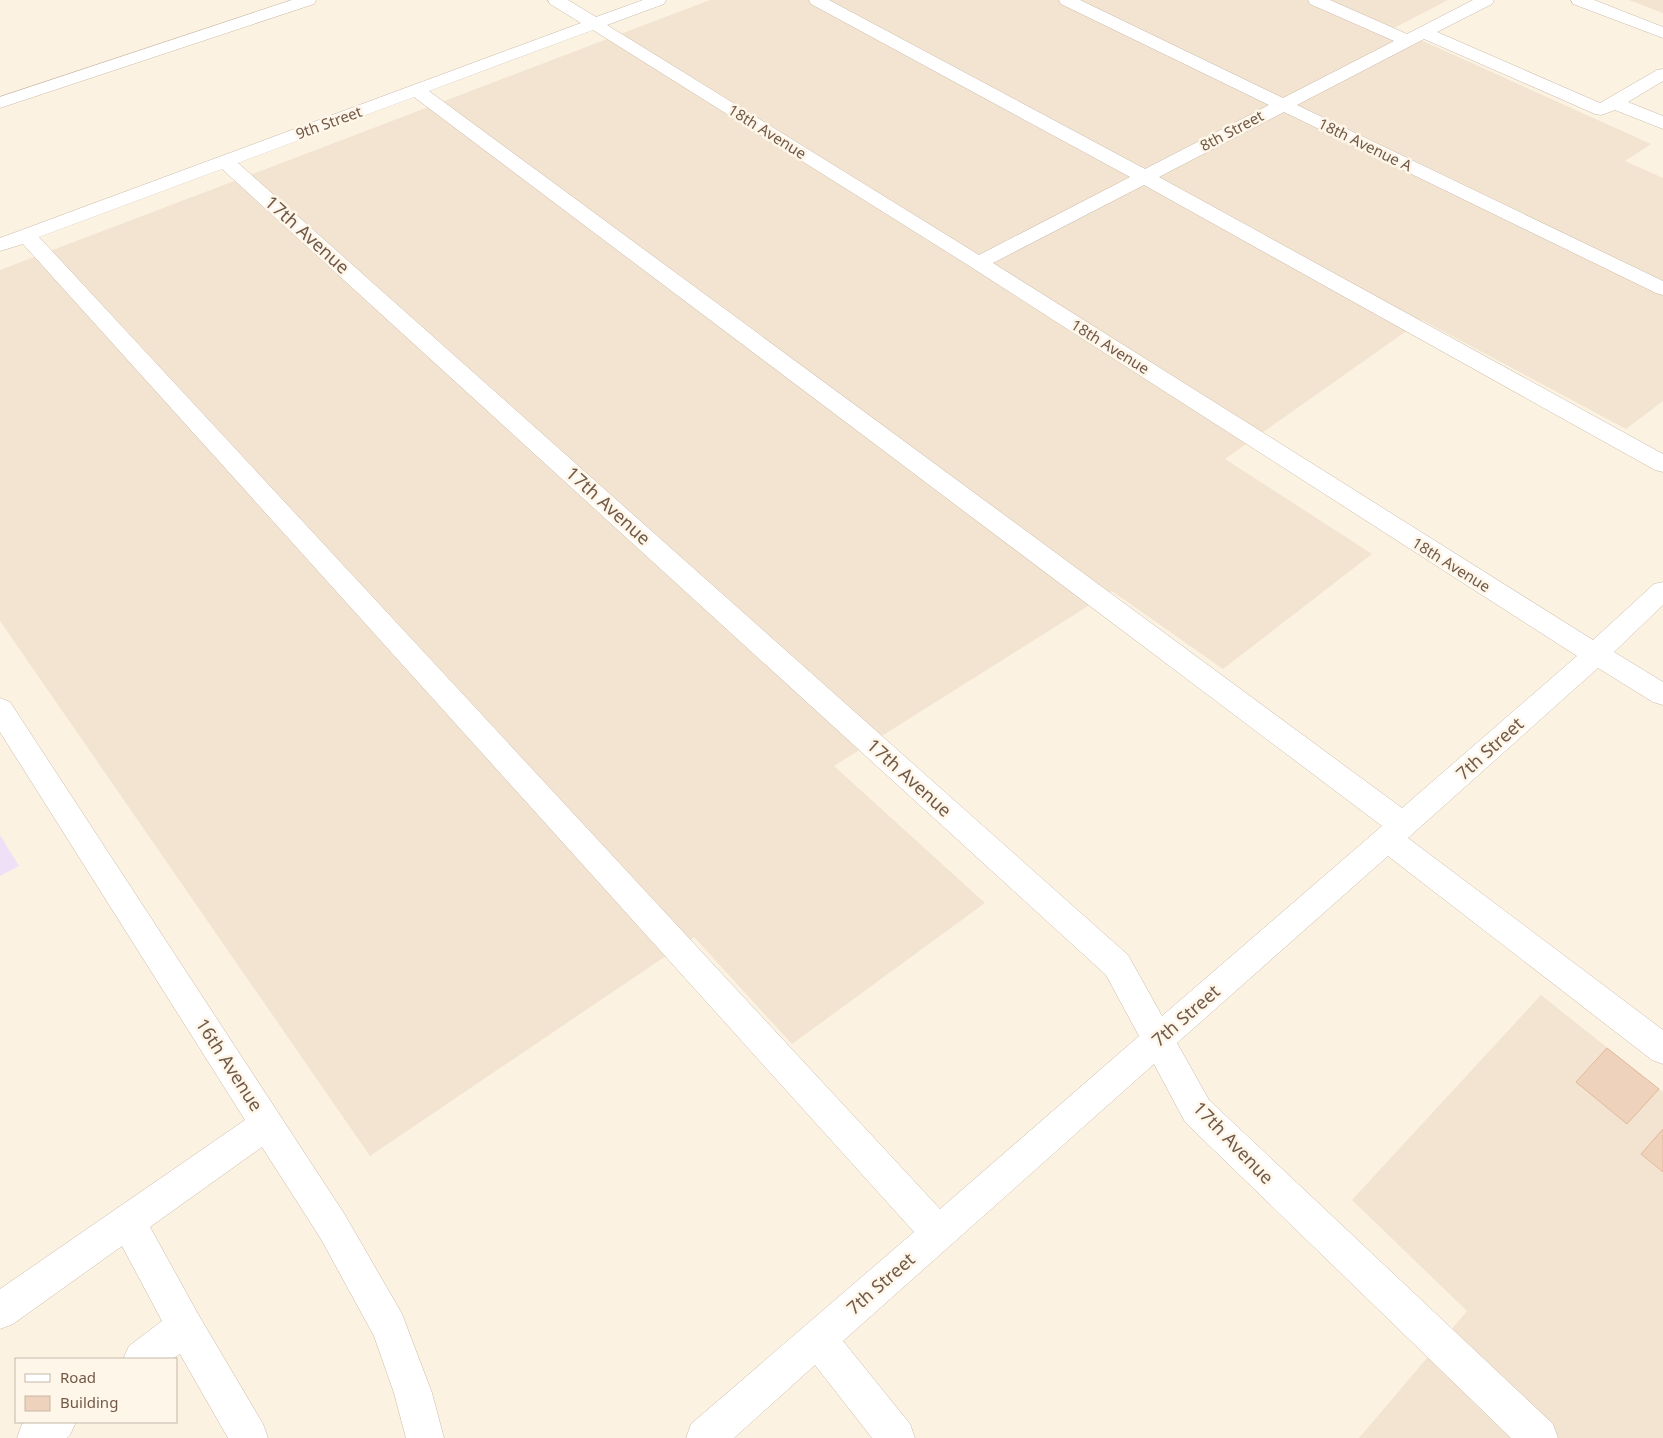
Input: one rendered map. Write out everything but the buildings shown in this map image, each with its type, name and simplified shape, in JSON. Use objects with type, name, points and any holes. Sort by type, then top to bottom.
[{"type":"street","points":[[0,103],[308,0]]},
{"type":"street","name":"18th Avenue","points":[[556,0],[978,263],[1663,696]]},
{"type":"street","name":"9th Street","points":[[0,245],[658,0]]},
{"type":"street","points":[[817,0],[1145,177],[1663,464]]},
{"type":"street","name":"18th Avenue A","points":[[1067,0],[1663,289]]},
{"type":"street","points":[[1316,0],[1414,36],[1601,110],[1663,74]]},
{"type":"street","name":"8th Street","points":[[978,263],[1486,0]]},
{"type":"street","points":[[1579,0],[1663,33]]},
{"type":"street","points":[[416,90],[1395,832],[1663,1049]]},
{"type":"street","points":[[1614,103],[1663,123]]},
{"type":"street","name":"17th Avenue","points":[[225,162],[1117,965],[1197,1111],[1540,1438]]},
{"type":"street","points":[[26,235],[939,1233]]},
{"type":"street","name":"7th Street","points":[[705,1438],[1596,655],[1632,618],[1663,591]]},
{"type":"street","name":"16th Avenue","points":[[0,709],[333,1227],[389,1327],[413,1393],[424,1438]]},
{"type":"street","points":[[0,1311],[267,1124]]},
{"type":"street","points":[[128,1221],[185,1327],[249,1438]]},
{"type":"street","points":[[143,1358],[185,1327]]},
{"type":"street","points":[[818,1339],[896,1438]]},
{"type":"street","points":[[36,1438],[57,1423]]},
{"type":"shaded area","points":[[710,0],[1448,0],[1394,28],[1651,144],[1625,161],[1663,178],[1663,401],[1626,429],[1422,320],[1225,459],[1372,554],[1223,669],[1112,591],[834,766],[985,903],[792,1044],[694,937],[370,1156],[0,621],[0,270]]},
{"type":"shaded area","points":[[1629,0],[1663,0],[1663,13]]},
{"type":"shaded area","points":[[0,835],[19,866],[0,876]]},
{"type":"shaded area","points":[[1541,995],[1663,1092],[1663,1438],[1359,1438],[1467,1311],[1352,1200]]}]
